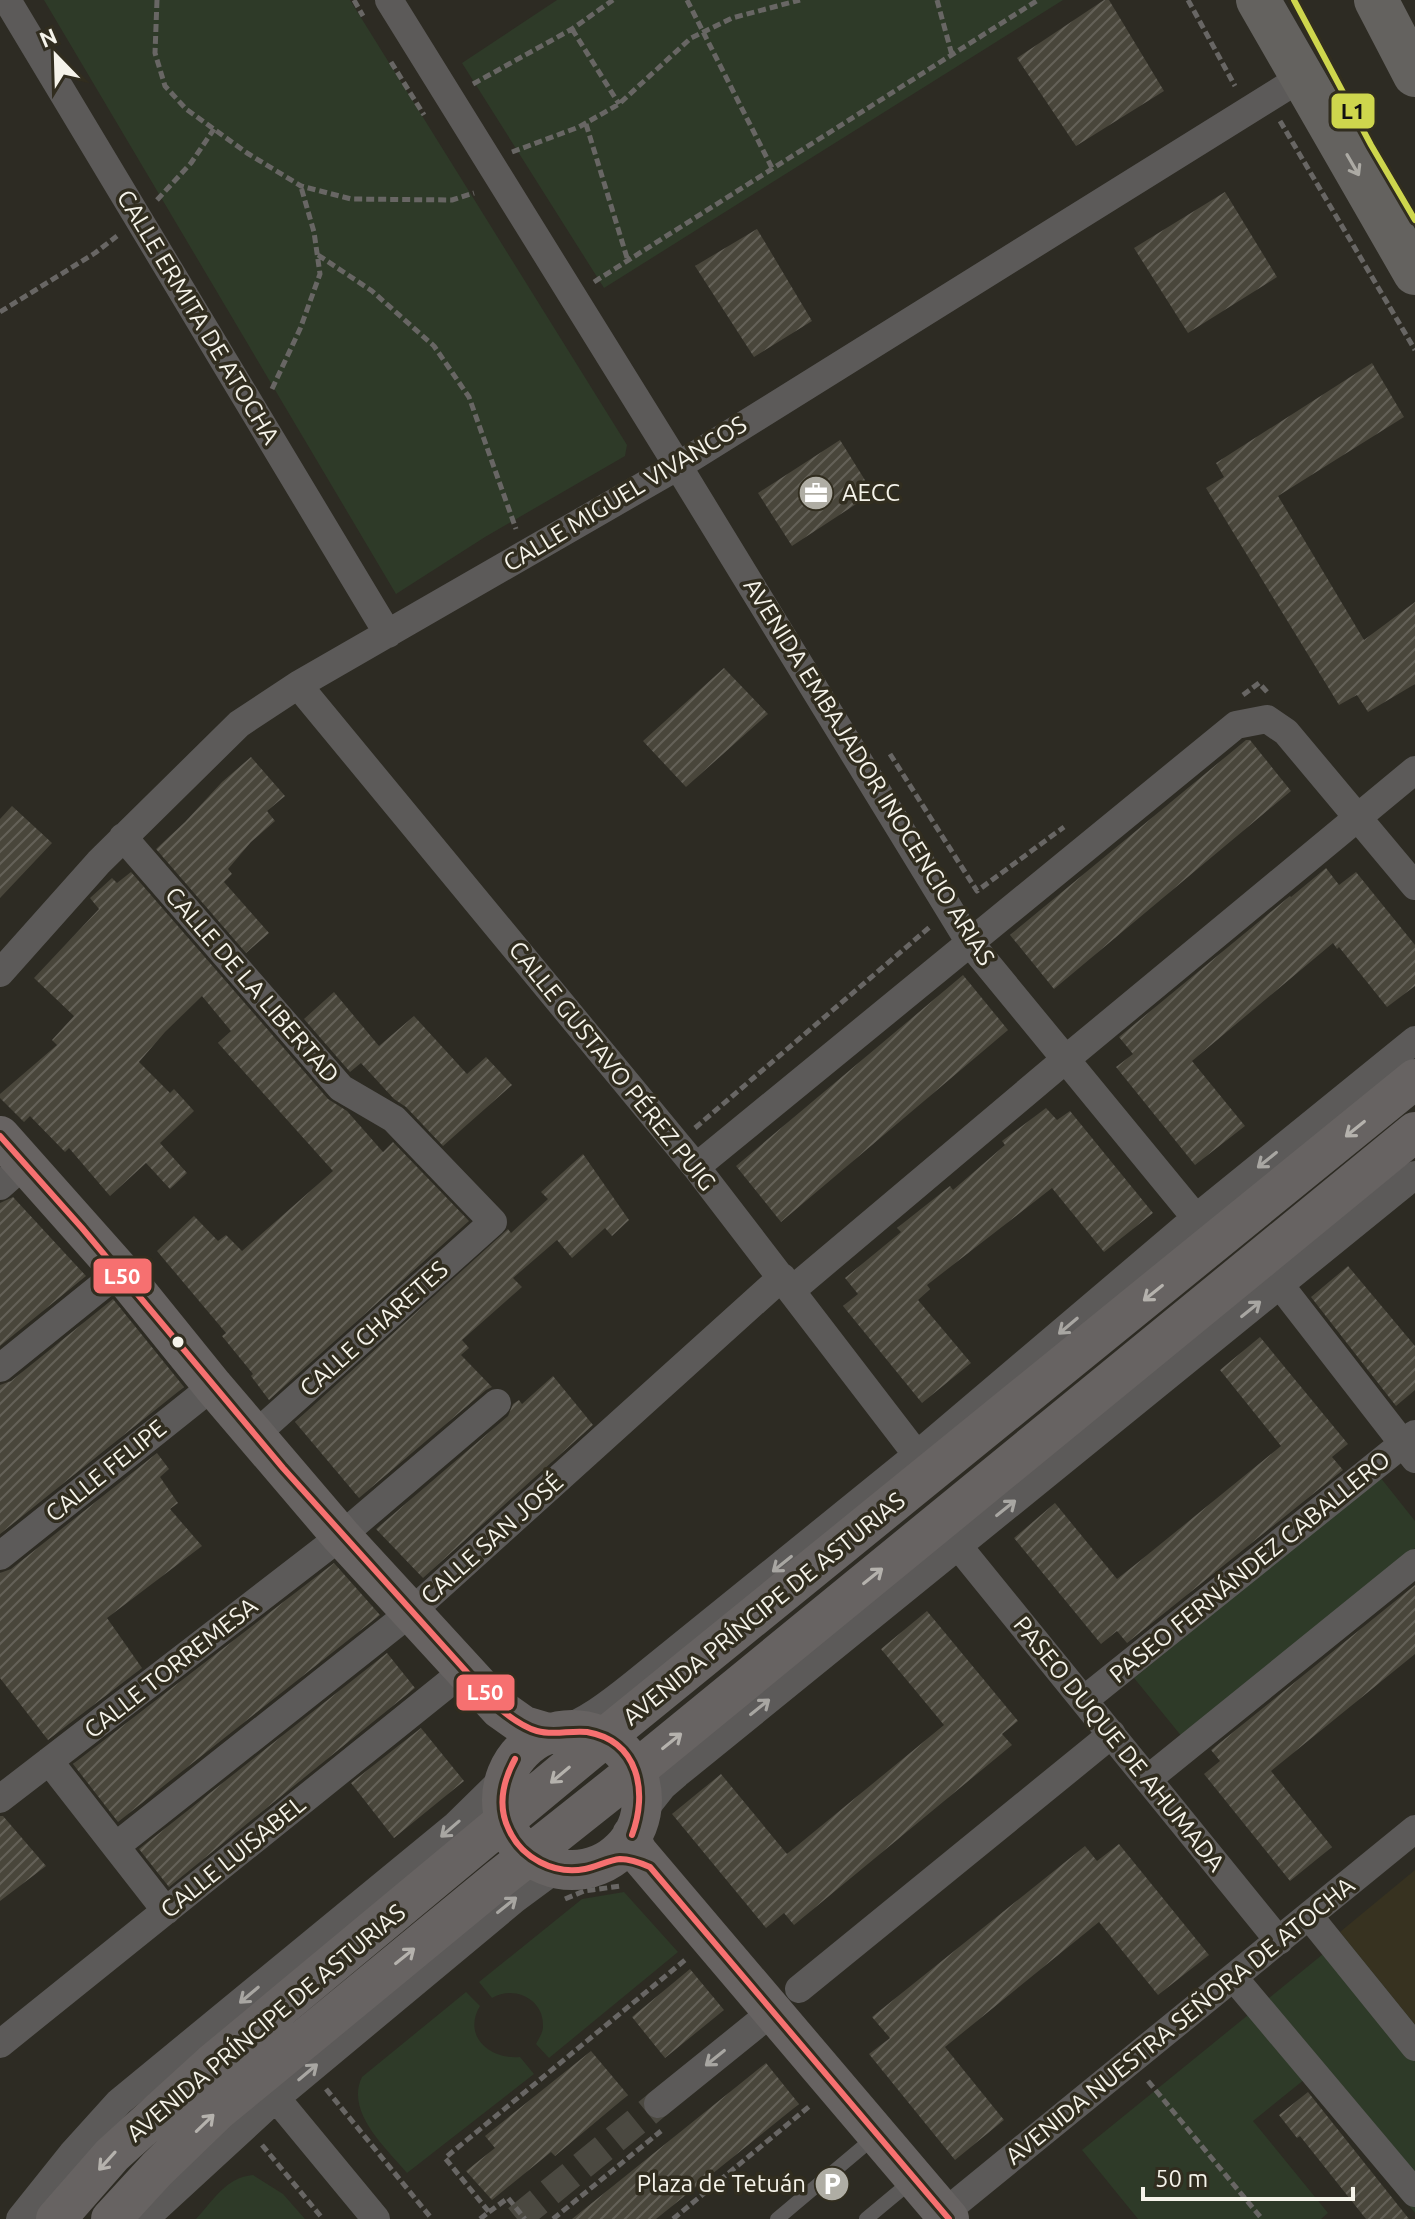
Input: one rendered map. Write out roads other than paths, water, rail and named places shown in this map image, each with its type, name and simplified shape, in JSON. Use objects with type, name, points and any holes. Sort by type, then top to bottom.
[{"type":"main road","points":[[1258,0],[1415,273]]},
{"type":"main road","points":[[1376,0],[1415,75]]},
{"type":"main road","name":"AVENIDA PRÍNCIPE DE ASTURIAS","points":[[56,2219],[112,2155],[212,2064],[604,1738],[1415,1079]]},
{"type":"main road","name":"AVENIDA PRÍNCIPE DE ASTURIAS","points":[[111,2219],[217,2111],[499,1879],[550,1875],[635,1771],[1415,1132]]},
{"type":"main road","points":[[9,1162],[120,1271],[341,1536],[500,1709],[508,1723],[511,1768],[502,1798],[505,1822],[515,1841],[550,1875],[579,1870],[632,1853]]},
{"type":"main road","points":[[500,1709],[524,1726],[554,1733]]},
{"type":"main road","points":[[511,1768],[531,1744],[554,1733],[576,1730],[604,1738],[626,1755],[635,1771],[642,1797],[632,1853]]},
{"type":"main road","points":[[632,1853],[786,2000],[877,2135],[946,2216]]},
{"type":"street","name":"CALLE ERMITA DE ATOCHA","points":[[7,0],[388,634]]},
{"type":"street","name":"AVENIDA EMBAJADOR INOCENCIO ARIAS","points":[[389,0],[970,943],[1196,1218]]},
{"type":"street","name":"CALLE MIGUEL VIVANCOS","points":[[0,973],[123,837],[239,724],[298,685],[678,466],[1302,77]]},
{"type":"street","name":"CALLE GUSTAVO PÉREZ PUIG","points":[[298,685],[696,1167],[917,1455]]},
{"type":"street","points":[[696,1167],[1236,725],[1267,719],[1286,732],[1415,886]]},
{"type":"street","name":"CALLE SAN JOSÉ","points":[[116,1846],[411,1612],[787,1284],[1066,1059],[1415,770]]},
{"type":"street","name":"CALLE DE LA LIBERTAD","points":[[123,837],[341,1088],[394,1119],[493,1222]]},
{"type":"street","points":[[554,1733],[579,1724],[602,1709],[917,1455],[1196,1218],[1415,1040]]},
{"type":"street","points":[[632,1853],[663,1786],[1415,1175]]},
{"type":"street","name":"CALLE CHARETES","points":[[255,1435],[493,1222]]},
{"type":"street","points":[[0,1368],[120,1271]]},
{"type":"street","points":[[1280,1285],[1411,1446]]},
{"type":"street","name":"CALLE FELIPE","points":[[0,1556],[213,1386]]},
{"type":"street","name":"CALLE TORREMESA","points":[[0,1799],[341,1536],[497,1403]]},
{"type":"street","name":"PASEO FERNÁNDEZ CABALLERO","points":[[1084,1700],[1411,1446]]},
{"type":"street","name":"PASEO DUQUE DE AHUMADA","points":[[959,1547],[1279,1941]]},
{"type":"street","points":[[1148,1779],[1415,1563]]},
{"type":"street","name":"CALLE LUISABEL","points":[[0,2044],[465,1670]]},
{"type":"street","points":[[658,2104],[1112,1734]]},
{"type":"street","points":[[49,1761],[166,1911]]},
{"type":"street","points":[[20,2219],[119,2102],[456,1825],[511,1768]]},
{"type":"street","name":"AVENIDA NUESTRA SEÑORA DE ATOCHA","points":[[946,2216],[1415,1829]]},
{"type":"street","points":[[147,2219],[276,2098],[515,1899],[550,1875]]},
{"type":"street","points":[[1309,1916],[1415,2047]]},
{"type":"street","points":[[1234,1978],[1415,2193]]},
{"type":"street","points":[[276,2098],[376,2219]]},
{"type":"lane","points":[[777,2219],[877,2135]]},
{"type":"lane","points":[[866,2219],[914,2179]]},
{"type":"tunnel","points":[[517,2219],[658,2104]]},
{"type":"place","name":"AECC","points":[[816,493]]},
{"type":"place","name":"Plaza de Tetuán","points":[[832,2184]]}]
